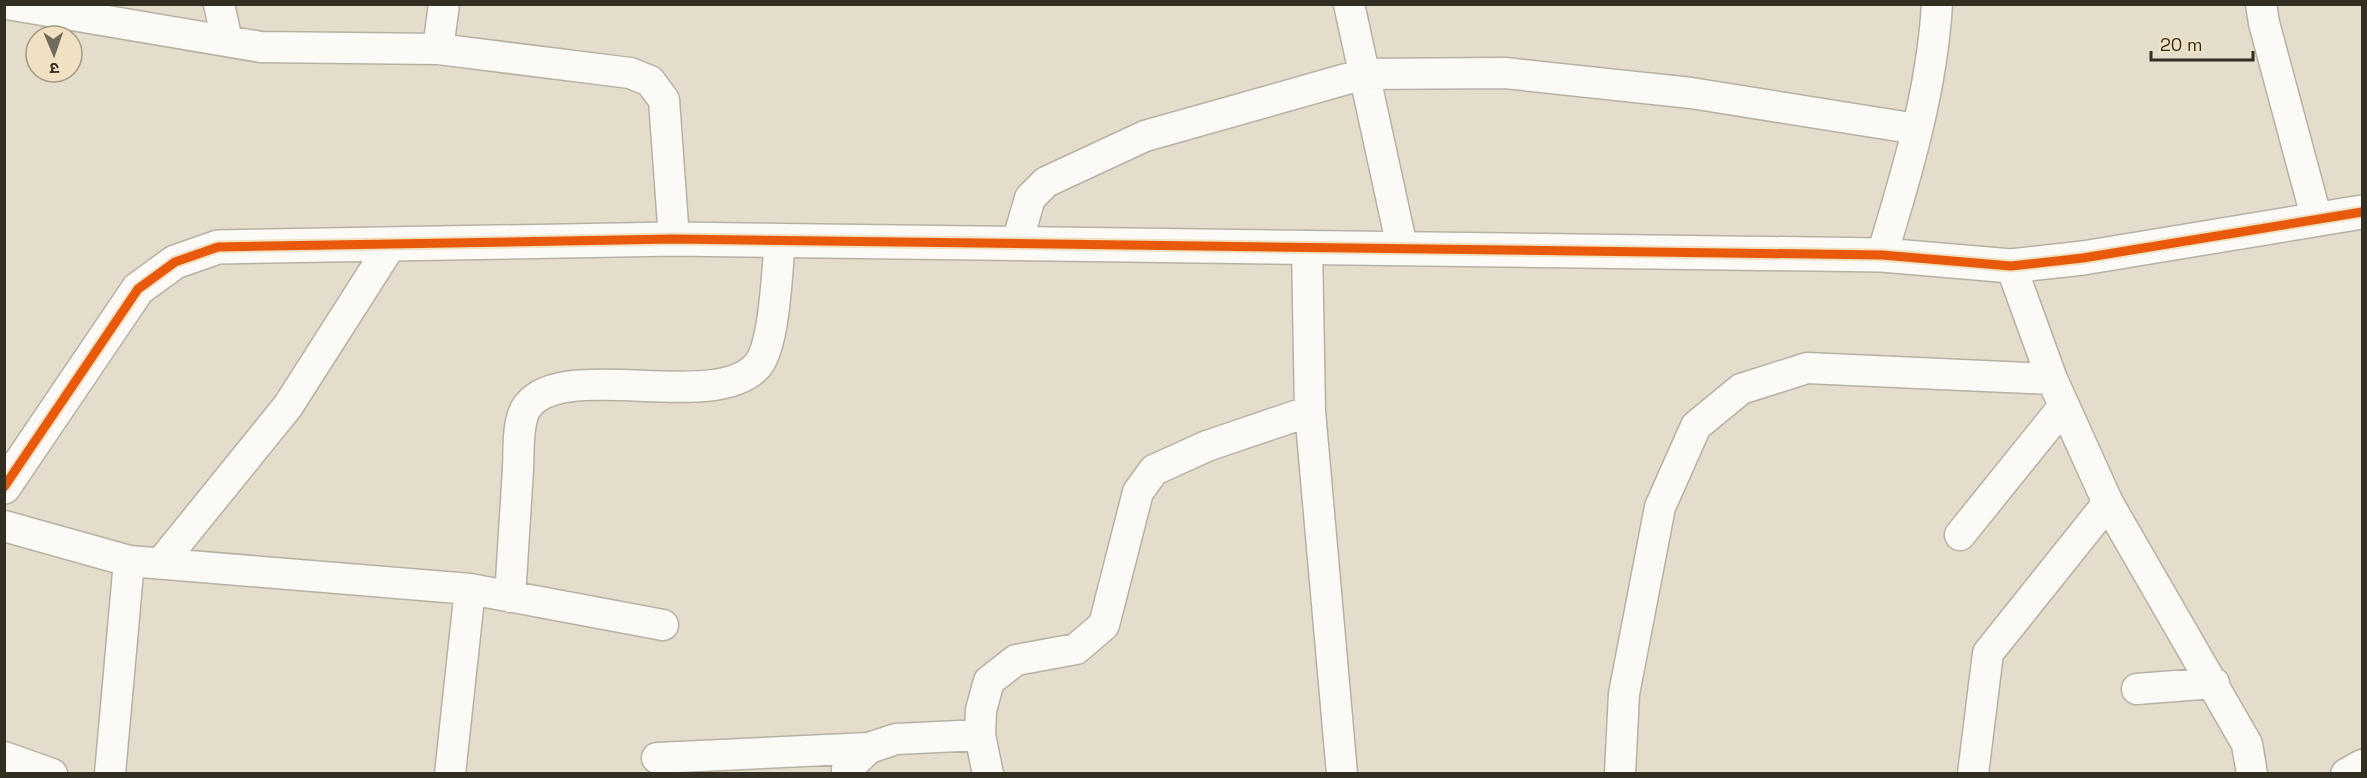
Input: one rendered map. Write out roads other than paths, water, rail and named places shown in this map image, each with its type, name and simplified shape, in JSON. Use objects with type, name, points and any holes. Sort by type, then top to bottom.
[{"type":"street","points":[[7,4],[261,46],[438,49],[630,73],[650,81],[664,100],[674,239]]},
{"type":"street","points":[[219,4],[227,41]]},
{"type":"street","points":[[438,49],[444,4]]},
{"type":"street","points":[[1349,4],[1402,247]]},
{"type":"street","points":[[1882,255],[1912,156],[1935,38],[1937,4]]},
{"type":"street","points":[[2261,4],[2264,23],[2317,220]]},
{"type":"street","points":[[1017,243],[1030,198],[1046,182],[1145,136],[1364,74],[1505,74],[1691,93],[1917,129]]},
{"type":"street","points":[[4,487],[138,289],[175,262],[218,247],[674,239],[780,240],[1882,255],[2011,266],[2083,258],[2362,213]]},
{"type":"street","points":[[510,597],[520,437],[525,410],[545,393],[574,385],[713,386],[745,376],[759,364],[770,337],[780,240]]},
{"type":"street","points":[[160,563],[288,406],[392,243]]},
{"type":"street","points":[[1308,246],[1310,411],[1342,774]]},
{"type":"street","points":[[2011,266],[2052,379],[2108,503],[2247,744],[2252,774]]},
{"type":"street","points":[[1620,774],[1624,694],[1660,507],[1696,426],[1741,389],[1807,368],[2052,379]]},
{"type":"street","points":[[1960,535],[2064,406]]},
{"type":"street","points":[[987,774],[980,735],[981,710],[989,681],[1016,660],[1076,650],[1104,625],[1138,492],[1154,470],[1207,446],[1310,411]]},
{"type":"street","points":[[1973,774],[1988,653],[2108,503]]},
{"type":"street","points":[[4,526],[129,561],[470,589],[663,625]]},
{"type":"street","points":[[110,774],[129,561]]},
{"type":"street","points":[[450,774],[470,589]]},
{"type":"street","points":[[2137,689],[2214,684]]},
{"type":"street","points":[[657,758],[868,748],[896,739],[980,735]]},
{"type":"street","points":[[847,774],[847,769],[868,748]]},
{"type":"street","points":[[4,757],[52,774]]},
{"type":"street","points":[[2346,774],[2362,765]]}]
